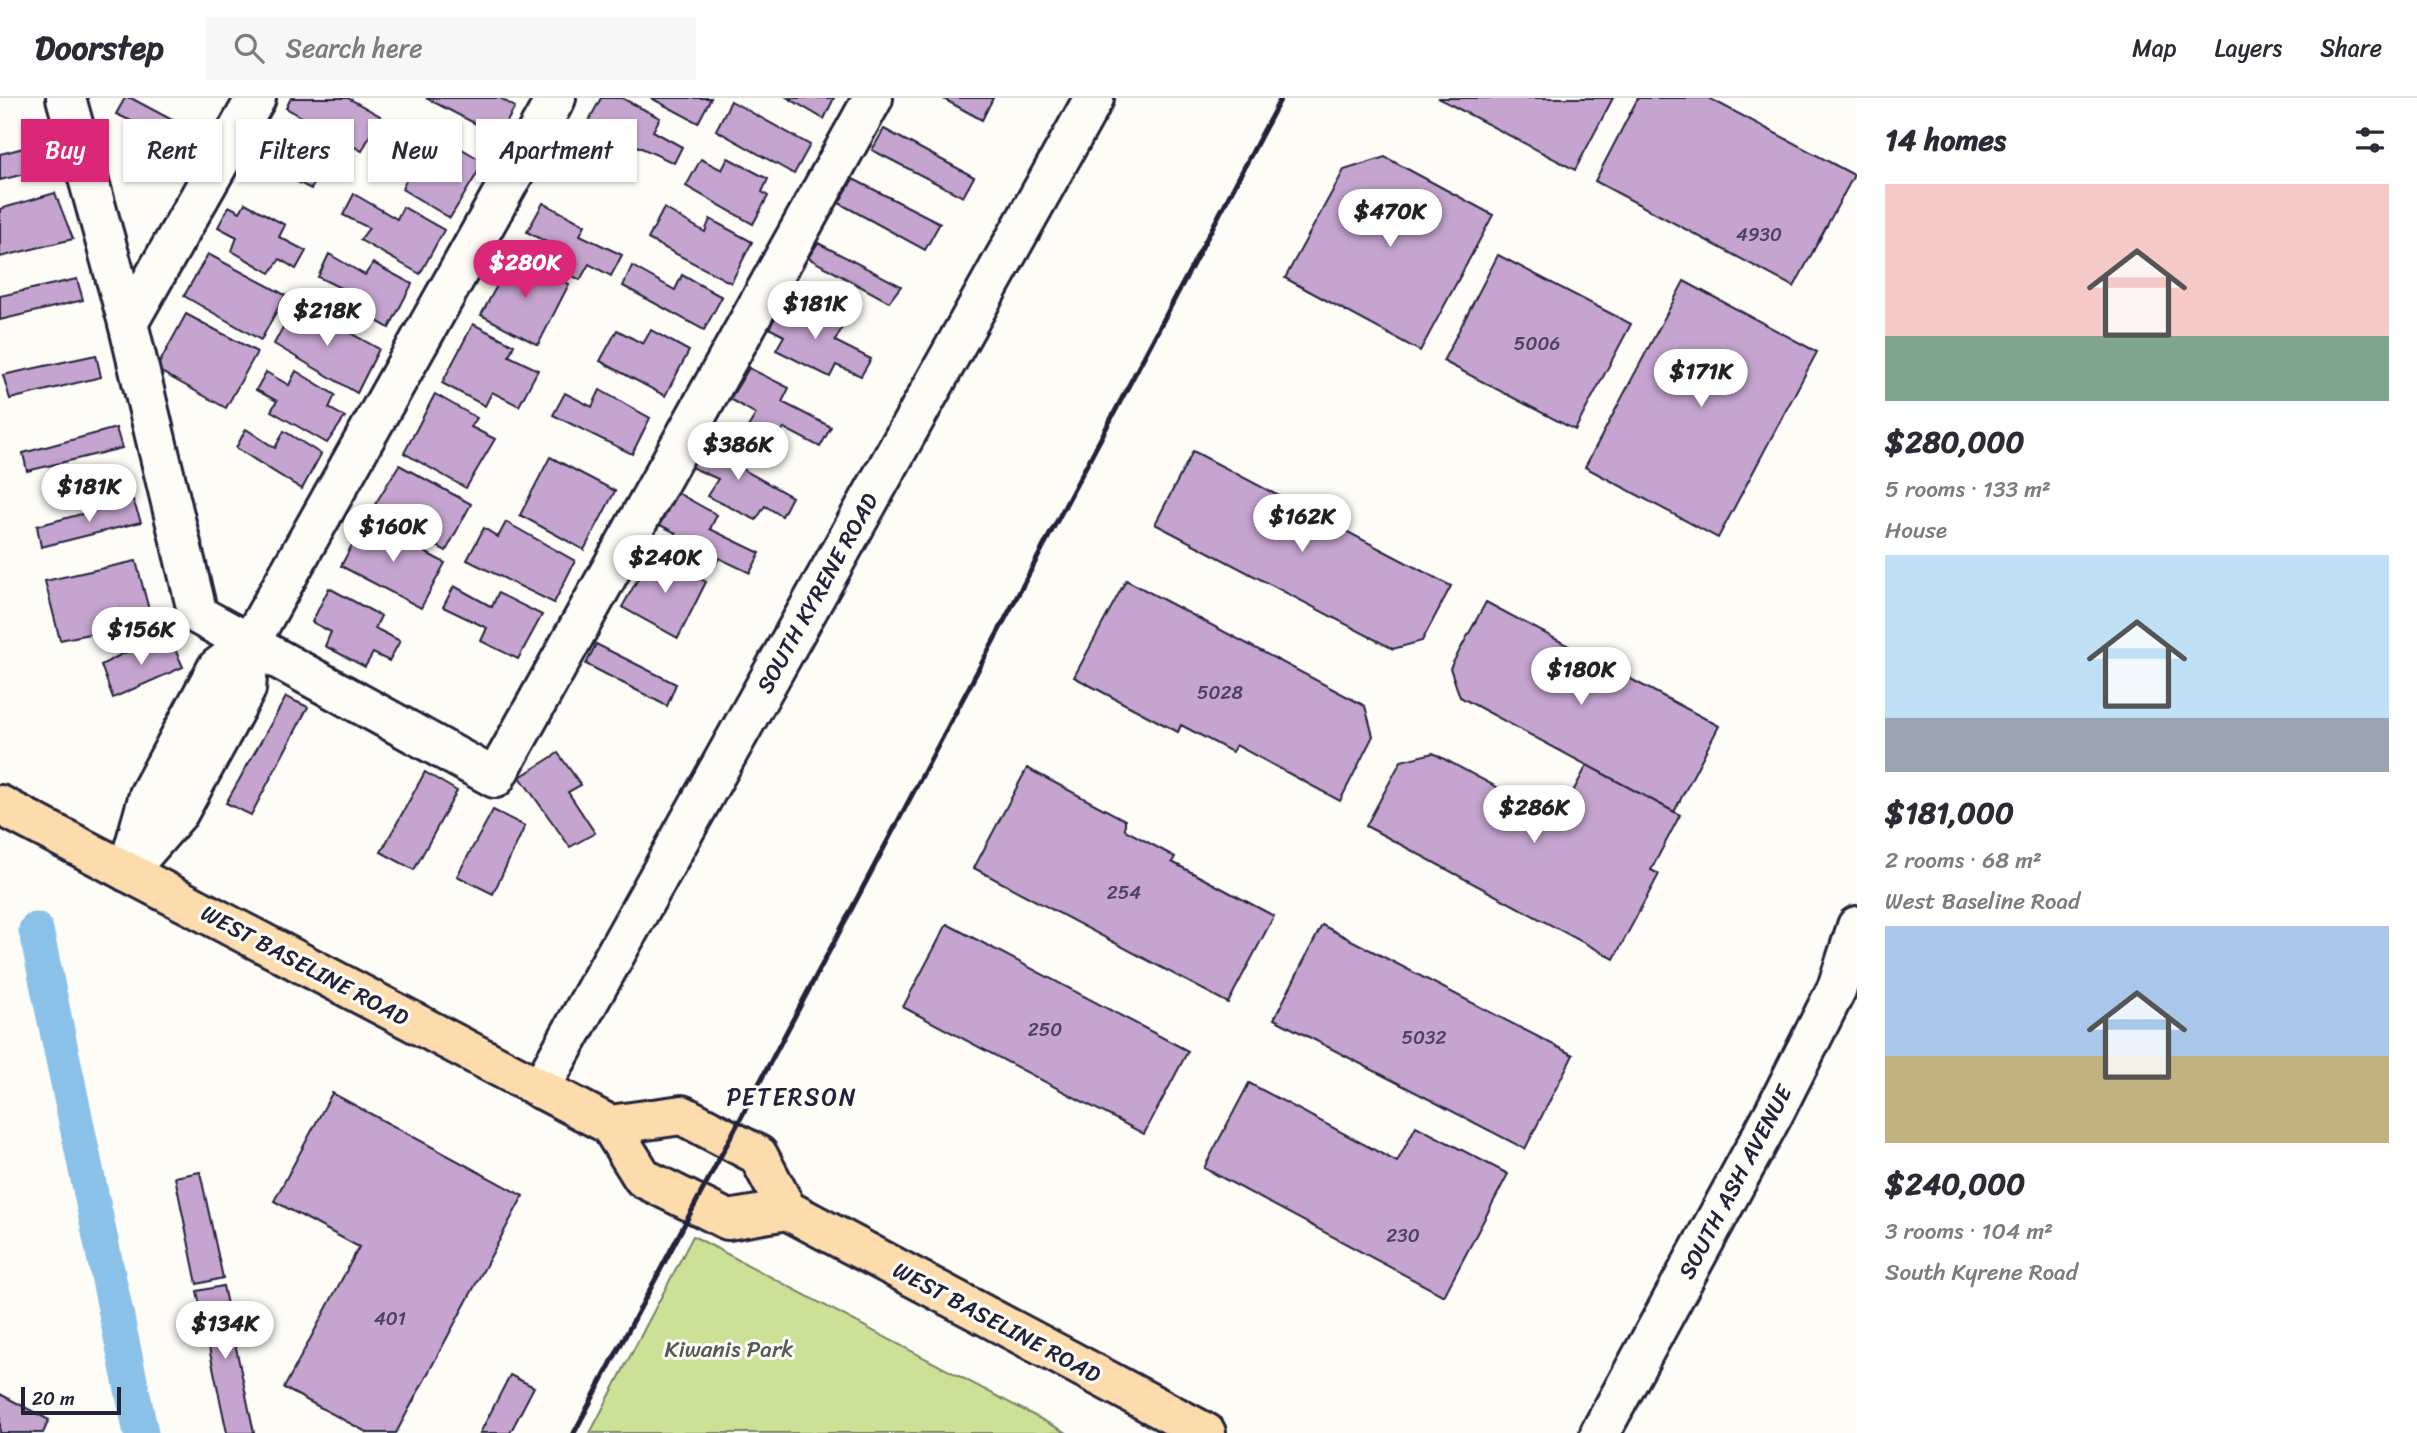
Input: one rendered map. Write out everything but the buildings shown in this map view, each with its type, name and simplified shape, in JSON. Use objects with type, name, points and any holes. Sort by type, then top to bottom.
[{"type":"main road","name":"WEST BASELINE ROAD","points":[[0,805],[610,1125]]},
{"type":"main road","points":[[682,1115],[758,1154],[787,1210],[728,1220],[643,1178],[610,1125],[682,1115]]},
{"type":"main road","name":"WEST BASELINE ROAD","points":[[787,1210],[1206,1433]]},
{"type":"street","points":[[66,98],[128,323],[198,615],[495,778],[873,98]]},
{"type":"street","points":[[128,323],[256,98]]},
{"type":"street","points":[[127,872],[178,812],[246,689],[250,643],[556,98]]},
{"type":"street","name":"SOUTH KYRENE ROAD","points":[[540,1089],[1094,98]]},
{"type":"street","name":"SOUTH ASH AVENUE","points":[[1600,1433],[1782,1098],[1837,988],[1857,926]]},
{"type":"green space","name":"Kiwanis Park","points":[[693,1236],[1067,1433],[590,1433]]},
{"type":"waterway","points":[[36,930],[141,1433]]},
{"type":"railway","points":[[574,1433],[1281,98]]},
{"type":"district","name":"PETERSON","points":[[792,1097]]}]
